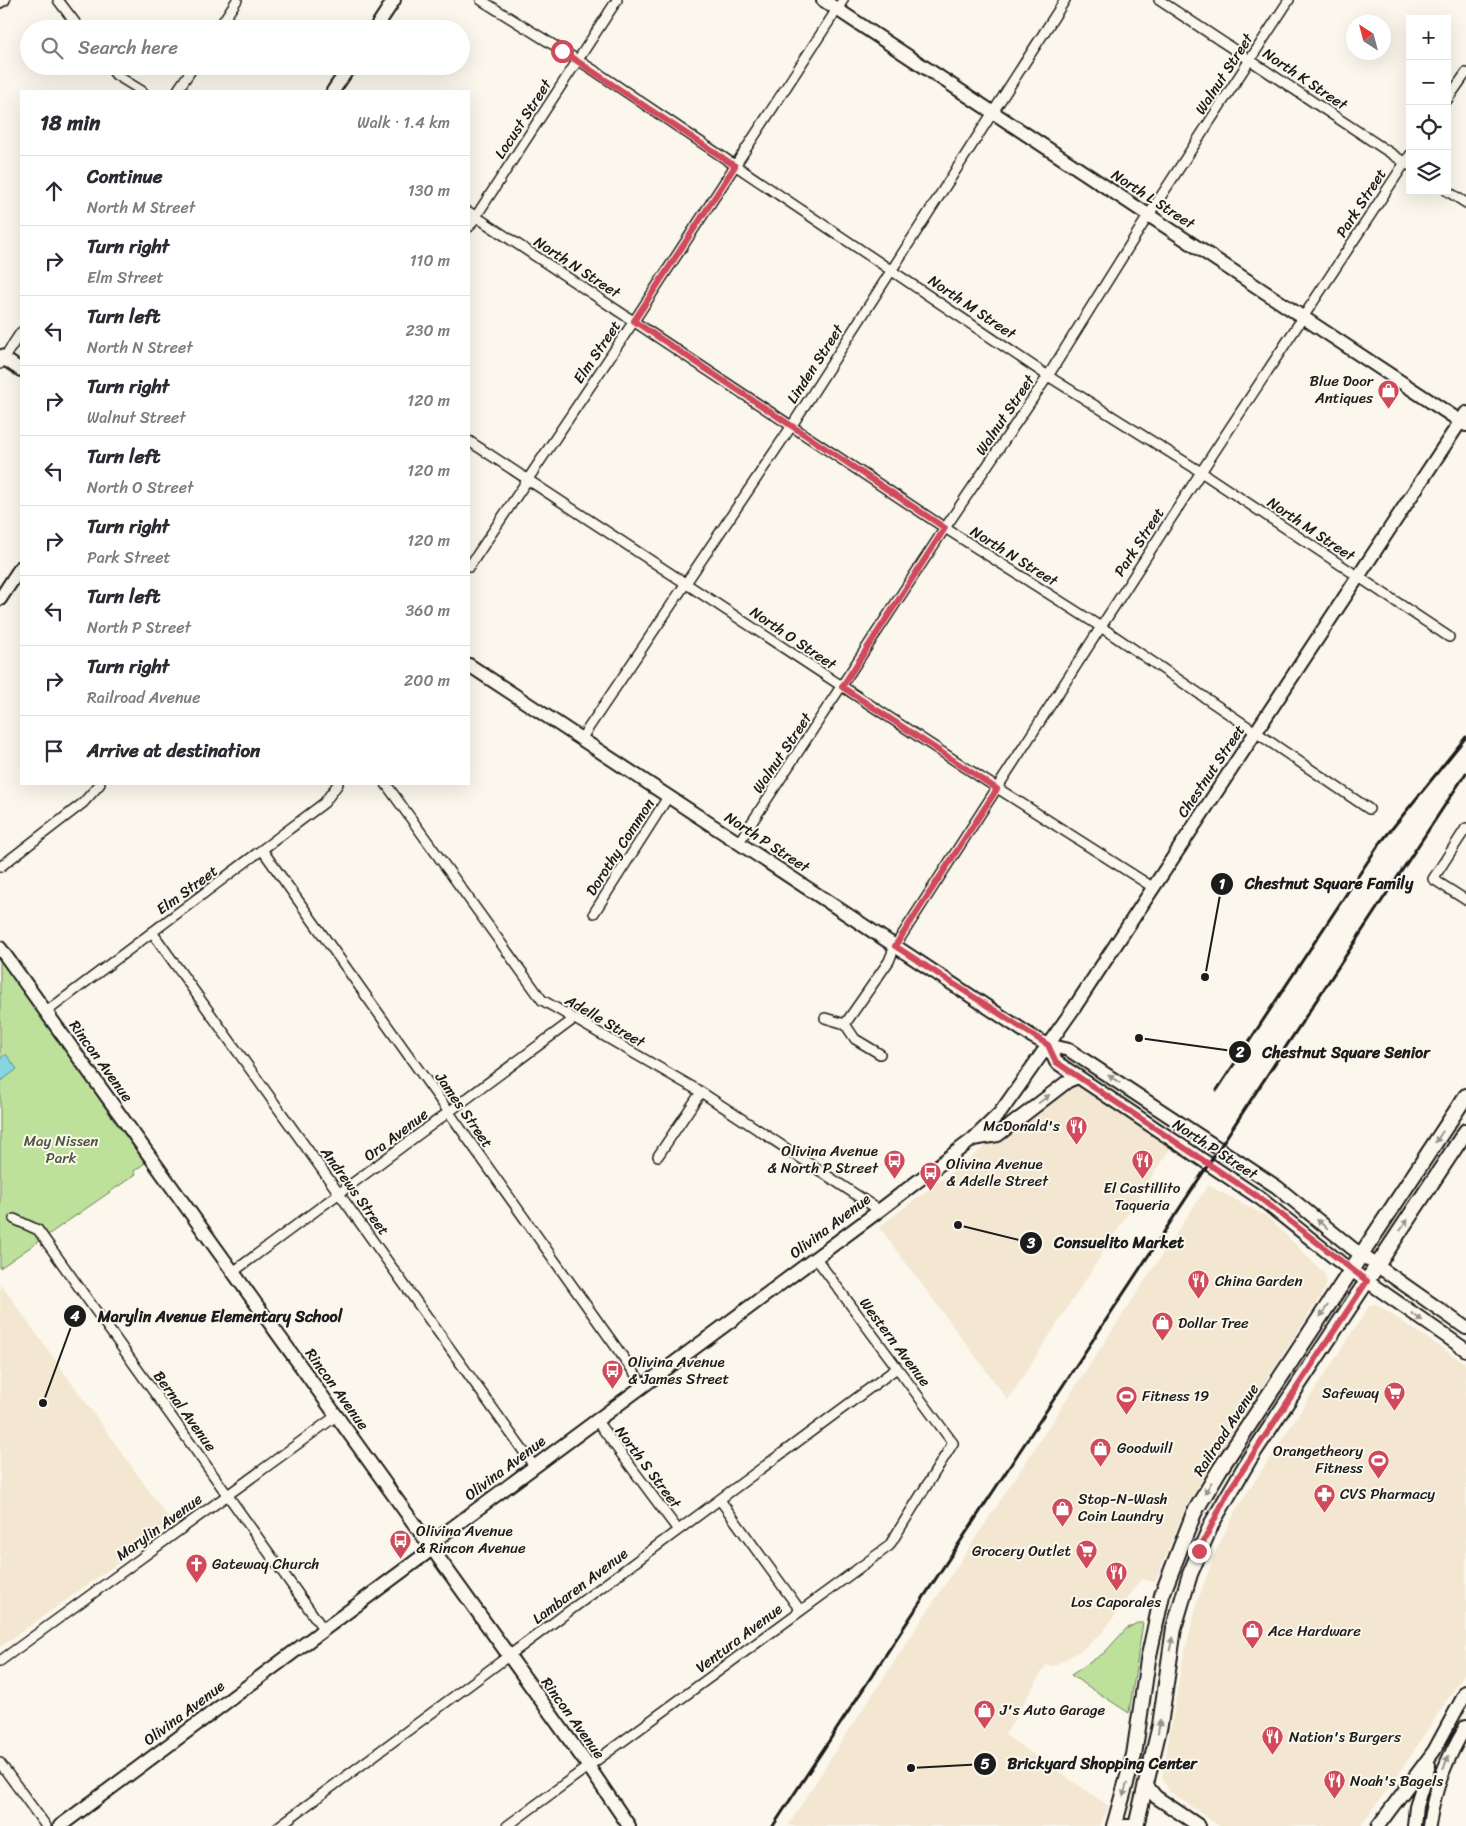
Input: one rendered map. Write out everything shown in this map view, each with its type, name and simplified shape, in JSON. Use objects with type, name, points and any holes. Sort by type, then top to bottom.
[{"type":"main road","name":"Railroad Avenue","points":[[1114,1826],[1134,1755],[1156,1616],[1182,1539],[1220,1469],[1466,1096]]},
{"type":"main road","points":[[1136,1826],[1160,1725],[1174,1628],[1199,1551],[1227,1494],[1466,1131]]},
{"type":"street","points":[[0,3],[5,0]]},
{"type":"street","points":[[58,0],[73,20]]},
{"type":"street","points":[[224,20],[237,0]]},
{"type":"street","points":[[381,20],[394,0]]},
{"type":"street","name":"North M Street","points":[[481,0],[577,61],[893,270],[1048,376],[1200,472],[1449,637]]},
{"type":"street","name":"Locust Street","points":[[472,214],[617,0]]},
{"type":"street","name":"North L Street","points":[[823,0],[840,5],[993,113],[1148,216],[1464,420]]},
{"type":"street","name":"Linden Street","points":[[581,739],[791,427],[1065,0]]},
{"type":"street","name":"North K Street","points":[[1158,0],[1406,160]]},
{"type":"street","name":"Walnut Street","points":[[739,842],[945,528],[1048,376],[1148,216],[1289,0]]},
{"type":"street","name":"Elm Street","points":[[470,566],[634,321],[840,5]]},
{"type":"street","points":[[1451,94],[1466,72]]},
{"type":"street","points":[[116,75],[140,90]]},
{"type":"street","points":[[179,90],[188,75]]},
{"type":"street","points":[[334,90],[344,75]]},
{"type":"street","name":"Park Street","points":[[845,1024],[889,960],[895,946],[1200,472],[1406,164]]},
{"type":"street","points":[[1451,194],[1466,203]]},
{"type":"street","name":"North N Street","points":[[472,214],[791,427],[1101,627],[1369,809]]},
{"type":"street","points":[[20,333],[1,360],[20,370]]},
{"type":"street","name":"Chestnut Street","points":[[973,1139],[1000,1114],[1048,1045],[1464,420]]},
{"type":"street","name":"North O Street","points":[[470,442],[997,789],[1154,888]]},
{"type":"street","points":[[0,600],[20,569]]},
{"type":"street","name":"North P Street","points":[[470,666],[1048,1045],[1069,1050],[1257,1173],[1377,1266],[1466,1328]]},
{"type":"street","points":[[0,866],[83,803],[99,785]]},
{"type":"street","name":"Elm Street","points":[[46,1012],[324,804],[337,785]]},
{"type":"street","name":"Adelle Street","points":[[387,785],[542,1000],[702,1092],[879,1210]]},
{"type":"street","name":"Dorothy Common","points":[[594,913],[668,797]]},
{"type":"street","points":[[1466,828],[1433,879],[1466,900]]},
{"type":"street","name":"James Street","points":[[263,851],[643,1385]]},
{"type":"street","name":"Andrews Street","points":[[152,932],[534,1466]]},
{"type":"street","name":"Rincon Avenue","points":[[0,948],[508,1657],[589,1767],[629,1826]]},
{"type":"street","points":[[825,1018],[845,1024],[855,1039],[880,1054]]},
{"type":"street","name":"Ora Avenue","points":[[233,1272],[574,1019]]},
{"type":"street","name":"North P Street","points":[[1048,1045],[1056,1062],[1261,1199],[1350,1270],[1466,1350]]},
{"type":"street","points":[[973,1139],[998,1135],[1068,1081],[1078,1077]]},
{"type":"street","points":[[658,1156],[702,1092]]},
{"type":"street","name":"Olivina Avenue","points":[[60,1826],[432,1549],[437,1539],[534,1466],[973,1139]]},
{"type":"street","name":"Bernal Avenue","points":[[14,1218],[38,1230],[324,1630]]},
{"type":"street","name":"Western Avenue","points":[[815,1257],[953,1443]]},
{"type":"street","name":"Lambaren Avenue","points":[[279,1826],[897,1368]]},
{"type":"street","name":"Marylin Avenue","points":[[0,1661],[227,1493],[336,1416]]},
{"type":"street","name":"North S Street","points":[[596,1420],[678,1530]]},
{"type":"street","name":"Ventura Avenue","points":[[507,1826],[888,1546],[953,1443]]},
{"type":"street","points":[[720,1500],[800,1610]]},
{"type":"street","points":[[1378,1826],[1434,1751],[1466,1692]]},
{"type":"street","points":[[1429,1826],[1437,1784],[1448,1757],[1466,1726]]},
{"type":"street","points":[[1414,1826],[1422,1785],[1434,1751]]},
{"type":"street","points":[[0,1763],[46,1826]]},
{"type":"street","points":[[1147,1786],[1156,1797],[1199,1826]]},
{"type":"street","points":[[1114,1826],[1136,1826]]},
{"type":"shaded area","points":[[1074,1084],[1171,1147],[1008,1400],[879,1227],[1062,1088]]},
{"type":"shaded area","points":[[1208,1185],[1268,1217],[1324,1273],[1327,1282],[1324,1291],[1187,1505],[1155,1582],[1141,1579],[1103,1632],[1082,1650],[1053,1666],[1046,1665],[1005,1735],[1109,1806],[1100,1826],[788,1826],[834,1753]]},
{"type":"shaded area","points":[[0,1283],[173,1524],[0,1647]]},
{"type":"shaded area","points":[[1376,1304],[1466,1364],[1466,1671],[1398,1775],[1360,1826],[1219,1826],[1169,1791],[1162,1777],[1182,1663],[1197,1602],[1215,1553],[1237,1508],[1370,1305]]},
{"type":"green space","name":"May Nissen Park","points":[[0,960],[145,1163],[134,1171],[136,1174],[0,1268]]},
{"type":"green space","points":[[1137,1623],[1143,1623],[1129,1713],[1071,1675],[1104,1653],[1126,1629]]},
{"type":"water","points":[[6,1054],[17,1069],[0,1082],[0,1059]]},
{"type":"railway","points":[[1217,1090],[1378,846],[1466,737]]},
{"type":"railway","points":[[773,1826],[1466,773]]},
{"type":"place","name":"Blue Door Antiques","points":[[1389,409]]},
{"type":"place","name":"Chestnut Square Family","points":[[1205,977]]},
{"type":"place","name":"Chestnut Square Senior","points":[[1139,1038]]},
{"type":"place","name":"McDonald's","points":[[1076,1145]]},
{"type":"place","name":"Olivina Avenue & North P Street","points":[[894,1179]]},
{"type":"place","name":"El Castillito Taqueria","points":[[1142,1179]]},
{"type":"place","name":"Olivina Avenue & Adelle Street","points":[[930,1192]]},
{"type":"place","name":"Consuelito Market","points":[[958,1225]]},
{"type":"place","name":"China Garden","points":[[1199,1300]]},
{"type":"place","name":"Dollar Tree","points":[[1162,1342]]},
{"type":"place","name":"Olivina Avenue & James Street","points":[[612,1390]]},
{"type":"place","name":"Marylin Avenue Elementary School","points":[[43,1403]]},
{"type":"place","name":"Safeway","points":[[1395,1412]]},
{"type":"place","name":"Fitness 19","points":[[1126,1415]]},
{"type":"place","name":"Goodwill","points":[[1101,1467]]},
{"type":"place","name":"Orangetheory Fitness","points":[[1379,1479]]},
{"type":"place","name":"CVS Pharmacy","points":[[1324,1513]]},
{"type":"place","name":"Stop-N-Wash Coin Laundry","points":[[1062,1527]]},
{"type":"place","name":"Olivina Avenue & Rincon Avenue","points":[[400,1559]]},
{"type":"place","name":"Grocery Outlet","points":[[1087,1570]]},
{"type":"place","name":"Gateway Church","points":[[196,1583]]},
{"type":"place","name":"Los Caporales","points":[[1116,1592]]},
{"type":"place","name":"Ace Hardware","points":[[1252,1650]]},
{"type":"place","name":"J's Auto Garage","points":[[984,1729]]},
{"type":"place","name":"Nation's Burgers","points":[[1273,1756]]},
{"type":"place","name":"Brickyard Shopping Center","points":[[911,1768]]},
{"type":"place","name":"Noah's Bagels","points":[[1334,1800]]},
{"type":"route","points":[[562,51],[592,69],[735,166],[634,321],[945,528],[842,687],[997,789],[895,946],[1048,1045],[1056,1062],[1261,1199],[1324,1250],[1367,1281],[1227,1494],[1199,1551]]}]
